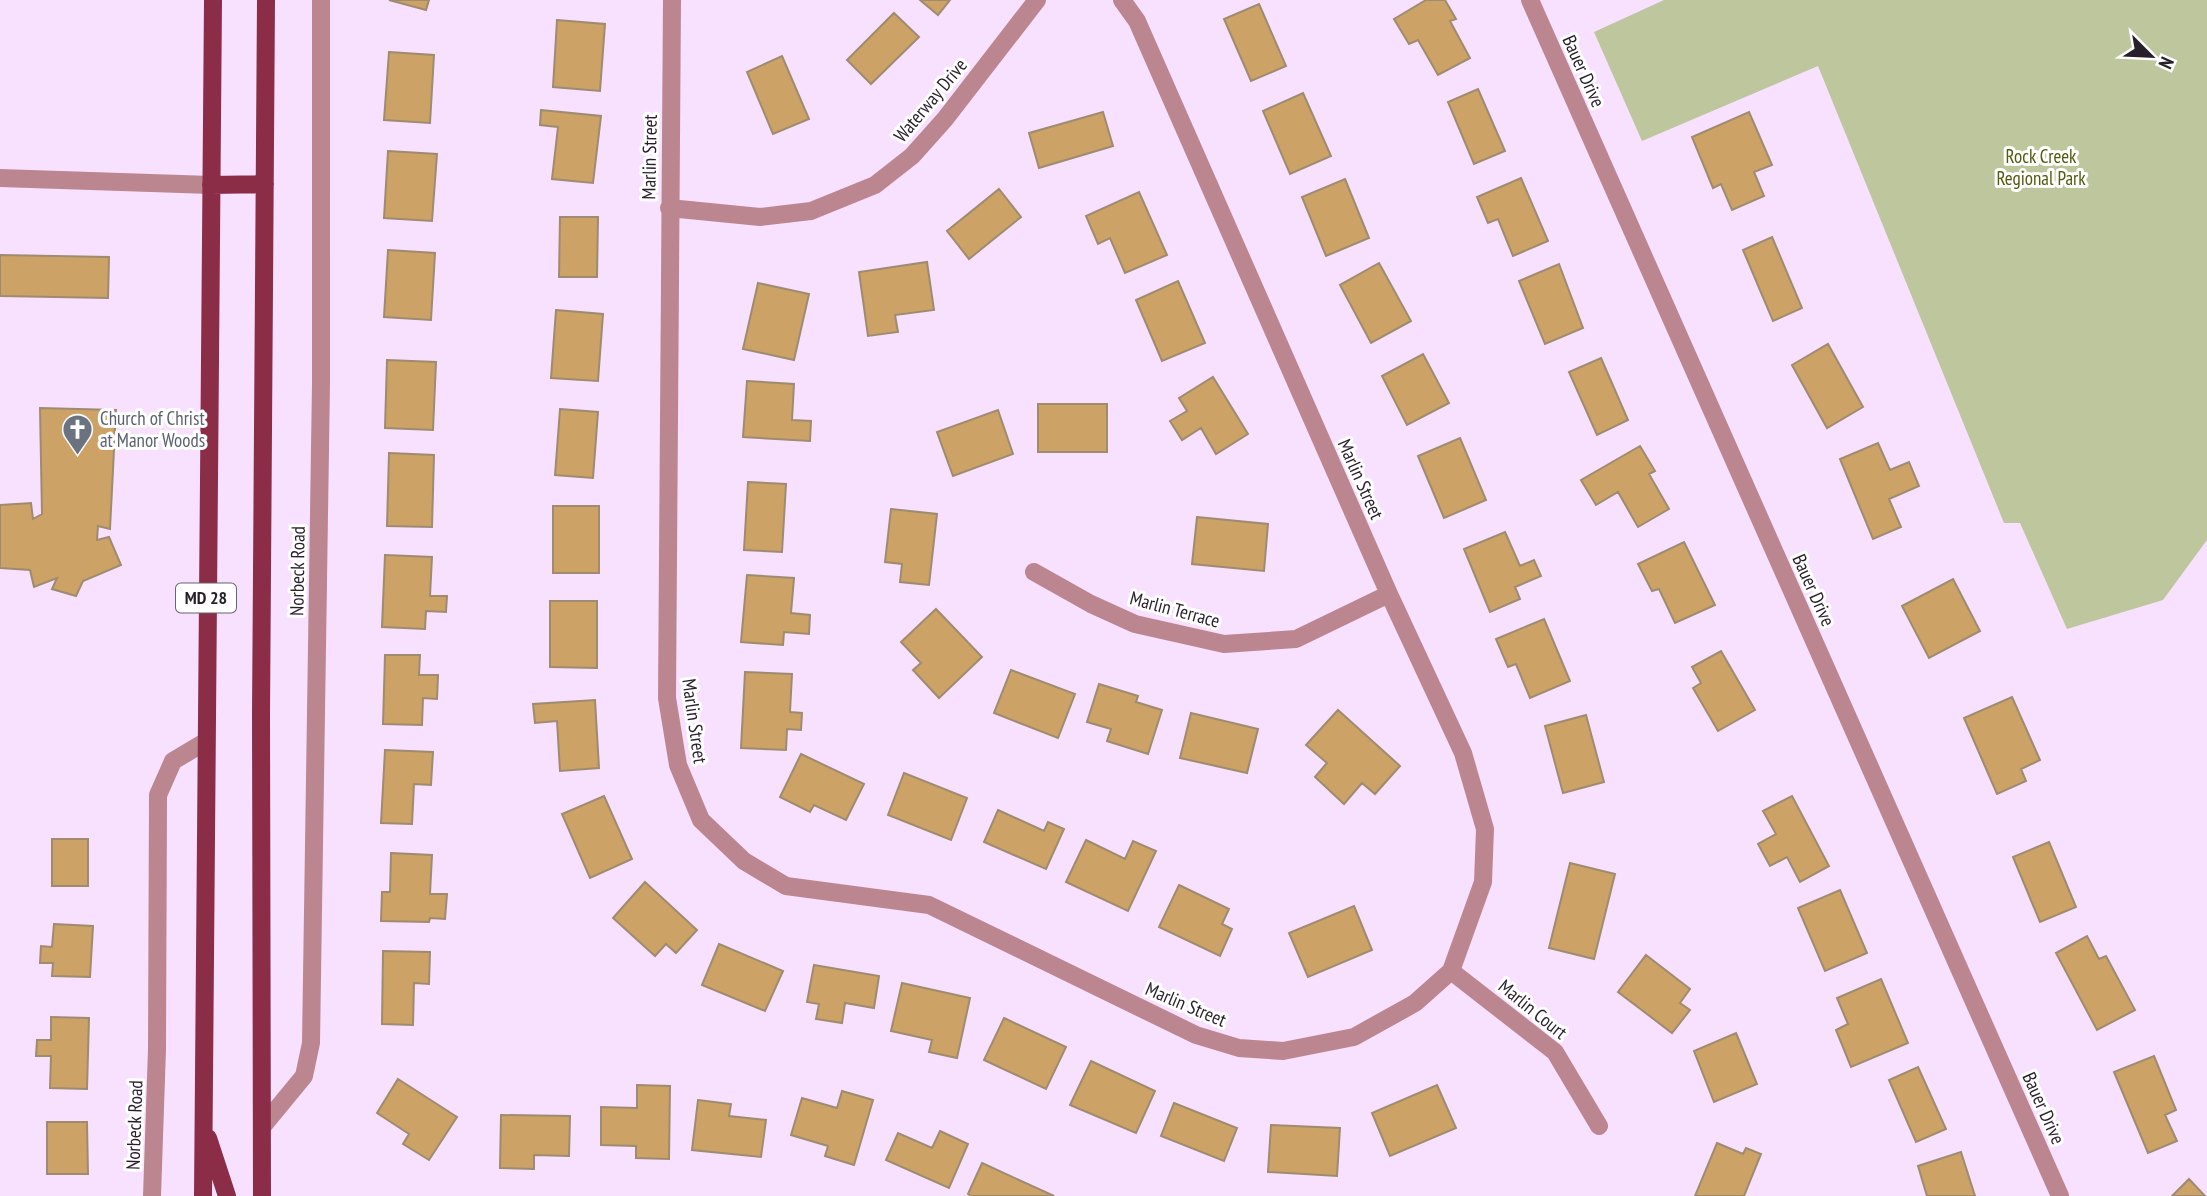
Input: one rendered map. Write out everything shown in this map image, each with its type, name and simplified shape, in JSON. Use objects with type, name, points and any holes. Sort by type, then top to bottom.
[{"type":"main road","name":"MD 28","points":[[203,1196],[213,0]]},
{"type":"main road","name":"Norbeck Road","points":[[262,1196],[261,701],[266,0]]},
{"type":"main road","points":[[211,185],[265,184]]},
{"type":"main road","points":[[203,1121],[226,1196]]},
{"type":"street","name":"Norbeck Road","points":[[262,1127],[304,1076],[311,1043],[321,383],[321,0]]},
{"type":"street","name":"Marlin Street","points":[[672,0],[667,698],[678,765],[701,820],[744,861],[786,886],[929,905],[1196,1035],[1239,1048],[1283,1051],[1354,1037],[1415,1003],[1451,971],[1483,882],[1485,829],[1463,754],[1389,594],[1137,22],[1122,0]]},
{"type":"street","name":"Waterway Drive","points":[[669,208],[760,217],[810,211],[875,185],[912,156],[945,119],[1037,0]]},
{"type":"street","name":"Bauer Drive","points":[[1530,0],[2060,1196]]},
{"type":"street","points":[[0,178],[211,185]]},
{"type":"street","name":"Marlin Terrace","points":[[1034,572],[1091,604],[1135,624],[1224,644],[1296,639],[1389,594]]},
{"type":"street","name":"Norbeck Road","points":[[152,1196],[157,1049],[158,795],[173,761],[205,742]]},
{"type":"street","name":"Marlin Court","points":[[1451,971],[1555,1052],[1599,1126]]},
{"type":"green space","name":"Rock Creek Regional Park","points":[[1664,0],[2207,0],[2207,540],[2163,600],[2067,629],[2020,523],[2004,523],[1818,66],[1642,141],[1594,32]]},
{"type":"building","points":[[389,0],[429,0],[426,10]]},
{"type":"building","points":[[920,0],[950,0],[938,15]]},
{"type":"building","points":[[1426,0],[1445,0],[1456,19],[1450,21],[1470,58],[1438,75],[1418,40],[1409,44],[1394,19]]},
{"type":"building","points":[[1259,4],[1286,66],[1251,81],[1224,19]]},
{"type":"building","points":[[894,13],[919,37],[871,84],[847,60]]},
{"type":"building","points":[[557,20],[605,24],[600,91],[553,87]]},
{"type":"building","points":[[389,52],[434,55],[430,123],[384,120]]},
{"type":"building","points":[[782,56],[809,119],[773,134],[747,72]]},
{"type":"building","points":[[1478,89],[1505,151],[1474,164],[1448,102]]},
{"type":"building","points":[[1303,93],[1331,156],[1290,174],[1263,111]]},
{"type":"building","points":[[541,110],[601,116],[593,183],[552,179],[558,127],[540,125]]},
{"type":"building","points":[[1103,112],[1113,146],[1039,168],[1029,133]]},
{"type":"building","points":[[1749,112],[1772,165],[1754,172],[1764,196],[1732,210],[1721,184],[1713,188],[1692,137]]},
{"type":"building","points":[[388,151],[437,154],[432,221],[384,218]]},
{"type":"building","points":[[1521,178],[1548,241],[1513,256],[1498,219],[1488,223],[1477,197]]},
{"type":"building","points":[[1345,179],[1369,238],[1326,256],[1302,197]]},
{"type":"building","points":[[999,189],[1021,217],[969,259],[947,231]]},
{"type":"building","points":[[1139,192],[1167,255],[1125,273],[1110,238],[1098,244],[1086,216]]},
{"type":"building","points":[[560,217],[598,217],[597,277],[559,277]]},
{"type":"building","points":[[1772,237],[1802,308],[1773,321],[1743,250]]},
{"type":"building","points":[[388,250],[435,253],[431,320],[384,317]]},
{"type":"building","points":[[0,255],[109,257],[108,298],[0,296]]},
{"type":"building","points":[[927,262],[934,310],[895,315],[898,332],[868,336],[859,272]]},
{"type":"building","points":[[1379,263],[1411,321],[1371,343],[1340,285]]},
{"type":"building","points":[[1559,264],[1583,328],[1545,344],[1519,281]]},
{"type":"building","points":[[1178,281],[1205,343],[1162,361],[1136,300]]},
{"type":"building","points":[[758,283],[809,294],[794,360],[743,349]]},
{"type":"building","points":[[556,310],[603,314],[598,381],[551,378]]},
{"type":"building","points":[[1828,344],[1863,407],[1827,428],[1792,365]]},
{"type":"building","points":[[1423,354],[1449,403],[1407,425],[1382,376]]},
{"type":"building","points":[[1601,358],[1628,420],[1597,435],[1569,372]]},
{"type":"building","points":[[387,360],[436,362],[433,430],[385,428]]},
{"type":"building","points":[[1213,377],[1248,434],[1216,454],[1201,428],[1182,440],[1170,421],[1187,411],[1179,398]]},
{"type":"building","points":[[747,381],[794,384],[792,420],[811,421],[810,441],[743,437]]},
{"type":"building","points":[[1038,404],[1107,404],[1107,452],[1038,452]]},
{"type":"building","name":"Church of Christ at Manor Woods","points":[[40,408],[116,410],[110,529],[98,526],[97,540],[109,537],[121,565],[83,581],[76,596],[52,589],[57,578],[34,587],[30,570],[0,568],[0,505],[31,503],[33,519],[42,514]]},
{"type":"building","points":[[560,409],[598,412],[593,478],[555,475]]},
{"type":"building","points":[[998,410],[1013,454],[953,476],[937,432]]},
{"type":"building","points":[[1460,438],[1486,500],[1444,518],[1418,456]]},
{"type":"building","points":[[1878,443],[1890,470],[1909,462],[1919,486],[1889,499],[1901,527],[1873,539],[1840,459]]},
{"type":"building","points":[[1640,446],[1655,471],[1649,474],[1669,509],[1638,527],[1618,492],[1596,505],[1581,480]]},
{"type":"building","points":[[389,453],[434,455],[432,527],[387,526]]},
{"type":"building","points":[[748,482],[786,484],[782,552],[744,550]]},
{"type":"building","points":[[553,506],[599,506],[599,573],[553,573]]},
{"type":"building","points":[[891,509],[937,514],[929,585],[900,582],[902,564],[885,562]]},
{"type":"building","points":[[1197,517],[1268,524],[1264,571],[1192,564]]},
{"type":"building","points":[[1505,532],[1520,566],[1534,560],[1541,576],[1515,587],[1520,599],[1490,612],[1464,549]]},
{"type":"building","points":[[1684,542],[1715,605],[1675,623],[1659,589],[1652,591],[1638,564]]},
{"type":"building","points":[[385,555],[432,557],[430,596],[447,596],[446,612],[426,611],[425,629],[382,627]]},
{"type":"building","points":[[747,575],[794,578],[791,613],[810,615],[809,634],[784,632],[783,645],[741,642]]},
{"type":"building","points":[[1953,579],[1980,631],[1929,658],[1902,606]]},
{"type":"building","points":[[550,601],[597,601],[597,668],[550,667]]},
{"type":"building","points":[[936,609],[982,657],[939,698],[913,670],[921,663],[901,642]]},
{"type":"building","points":[[1544,619],[1570,681],[1530,698],[1516,664],[1508,667],[1496,639]]},
{"type":"building","points":[[1721,651],[1755,710],[1718,731],[1693,688],[1701,683],[1692,667]]},
{"type":"building","points":[[385,655],[420,655],[419,675],[438,675],[437,699],[423,698],[422,725],[383,724]]},
{"type":"building","points":[[1011,670],[1075,694],[1058,738],[994,713]]},
{"type":"building","points":[[745,672],[792,674],[790,712],[802,713],[801,730],[787,729],[786,750],[741,748]]},
{"type":"building","points":[[1099,684],[1138,696],[1136,702],[1162,710],[1148,754],[1107,741],[1111,729],[1087,722]]},
{"type":"building","points":[[2012,697],[2040,760],[2021,769],[2026,781],[1997,794],[1964,718]]},
{"type":"building","points":[[595,700],[599,768],[560,771],[557,721],[535,723],[533,704]]},
{"type":"building","points":[[1338,710],[1400,766],[1375,794],[1362,783],[1344,804],[1315,777],[1327,763],[1306,745]]},
{"type":"building","points":[[1191,713],[1258,729],[1247,773],[1180,758]]},
{"type":"building","points":[[1586,715],[1604,782],[1563,793],[1545,726]]},
{"type":"building","points":[[385,750],[433,752],[431,785],[414,784],[412,824],[381,823]]},
{"type":"building","points":[[801,754],[864,784],[846,820],[814,805],[810,812],[780,797]]},
{"type":"building","points":[[904,773],[967,798],[951,840],[888,815]]},
{"type":"building","points":[[604,796],[632,859],[590,878],[562,814]]},
{"type":"building","points":[[1792,796],[1829,866],[1800,882],[1787,857],[1770,866],[1758,844],[1776,834],[1763,811]]},
{"type":"building","points":[[998,810],[1044,831],[1048,822],[1064,829],[1046,869],[984,842]]},
{"type":"building","points":[[52,839],[88,839],[88,886],[52,886]]},
{"type":"building","points":[[1086,840],[1125,859],[1133,841],[1156,851],[1128,911],[1066,882]]},
{"type":"building","points":[[2049,842],[2076,907],[2040,922],[2013,857]]},
{"type":"building","points":[[391,853],[432,855],[430,894],[447,894],[445,919],[430,918],[429,922],[381,921],[382,892],[390,892]]},
{"type":"building","points":[[1570,863],[1615,874],[1594,959],[1549,948]]},
{"type":"building","points":[[645,882],[697,930],[676,953],[666,944],[655,956],[613,918]]},
{"type":"building","points":[[1179,885],[1229,909],[1222,924],[1232,929],[1220,956],[1159,927]]},
{"type":"building","points":[[1840,890],[1867,953],[1825,971],[1798,908]]},
{"type":"building","points":[[1354,906],[1372,950],[1308,977],[1289,933]]},
{"type":"building","points":[[54,924],[93,926],[90,977],[52,976],[53,963],[40,963],[41,946],[52,947]]},
{"type":"building","points":[[2087,936],[2099,959],[2106,956],[2135,1010],[2097,1030],[2056,953]]},
{"type":"building","points":[[719,944],[783,971],[765,1011],[702,985]]},
{"type":"building","points":[[383,951],[430,952],[429,984],[414,983],[413,1025],[382,1024]]},
{"type":"building","points":[[1646,955],[1690,989],[1680,1003],[1690,1010],[1672,1033],[1618,992]]},
{"type":"building","points":[[814,965],[879,976],[874,1008],[845,1003],[842,1023],[816,1019],[819,1004],[807,1002]]},
{"type":"building","points":[[1881,979],[1908,1043],[1851,1067],[1836,1030],[1848,1024],[1837,998]]},
{"type":"building","points":[[902,983],[970,998],[957,1058],[929,1052],[932,1040],[891,1031]]},
{"type":"building","points":[[51,1017],[89,1018],[87,1089],[50,1088],[51,1056],[36,1056],[37,1040],[51,1040]]},
{"type":"building","points":[[1004,1018],[1066,1047],[1046,1089],[984,1060]]},
{"type":"building","points":[[1736,1033],[1757,1084],[1714,1102],[1694,1051]]},
{"type":"building","points":[[2154,1056],[2176,1110],[2165,1115],[2177,1141],[2148,1153],[2114,1072]]},
{"type":"building","points":[[1091,1061],[1155,1091],[1136,1133],[1070,1105]]},
{"type":"building","points":[[1918,1067],[1946,1129],[1916,1142],[1889,1080]]},
{"type":"building","points":[[398,1079],[457,1117],[429,1160],[403,1144],[409,1134],[377,1113]]},
{"type":"building","points":[[637,1085],[670,1086],[669,1159],[636,1158],[636,1146],[601,1145],[601,1107],[637,1108]]},
{"type":"building","points":[[1437,1085],[1456,1128],[1390,1156],[1372,1113]]},
{"type":"building","points":[[842,1091],[873,1100],[854,1165],[825,1156],[828,1146],[791,1135],[802,1098],[837,1108]]},
{"type":"building","points":[[698,1100],[731,1104],[729,1116],[766,1120],[761,1157],[692,1150]]},
{"type":"building","points":[[1174,1103],[1237,1128],[1224,1161],[1161,1136]]},
{"type":"building","points":[[501,1115],[570,1116],[569,1156],[534,1155],[534,1169],[500,1168]]},
{"type":"building","points":[[47,1122],[87,1122],[88,1174],[47,1174]]},
{"type":"building","points":[[1271,1125],[1340,1128],[1337,1176],[1268,1172]]},
{"type":"building","points":[[940,1131],[968,1144],[949,1188],[886,1160],[898,1133],[932,1148]]},
{"type":"building","points":[[1717,1143],[1743,1154],[1746,1148],[1761,1154],[1744,1196],[1695,1196]]},
{"type":"building","points":[[1961,1152],[1975,1196],[1927,1196],[1918,1166]]},
{"type":"building","points":[[982,1163],[1054,1196],[971,1196],[968,1194]]},
{"type":"building","points":[[2189,1179],[2205,1196],[2172,1196]]},
{"type":"place","name":"Church of Christ at Manor Woods","points":[[77,456]]}]
